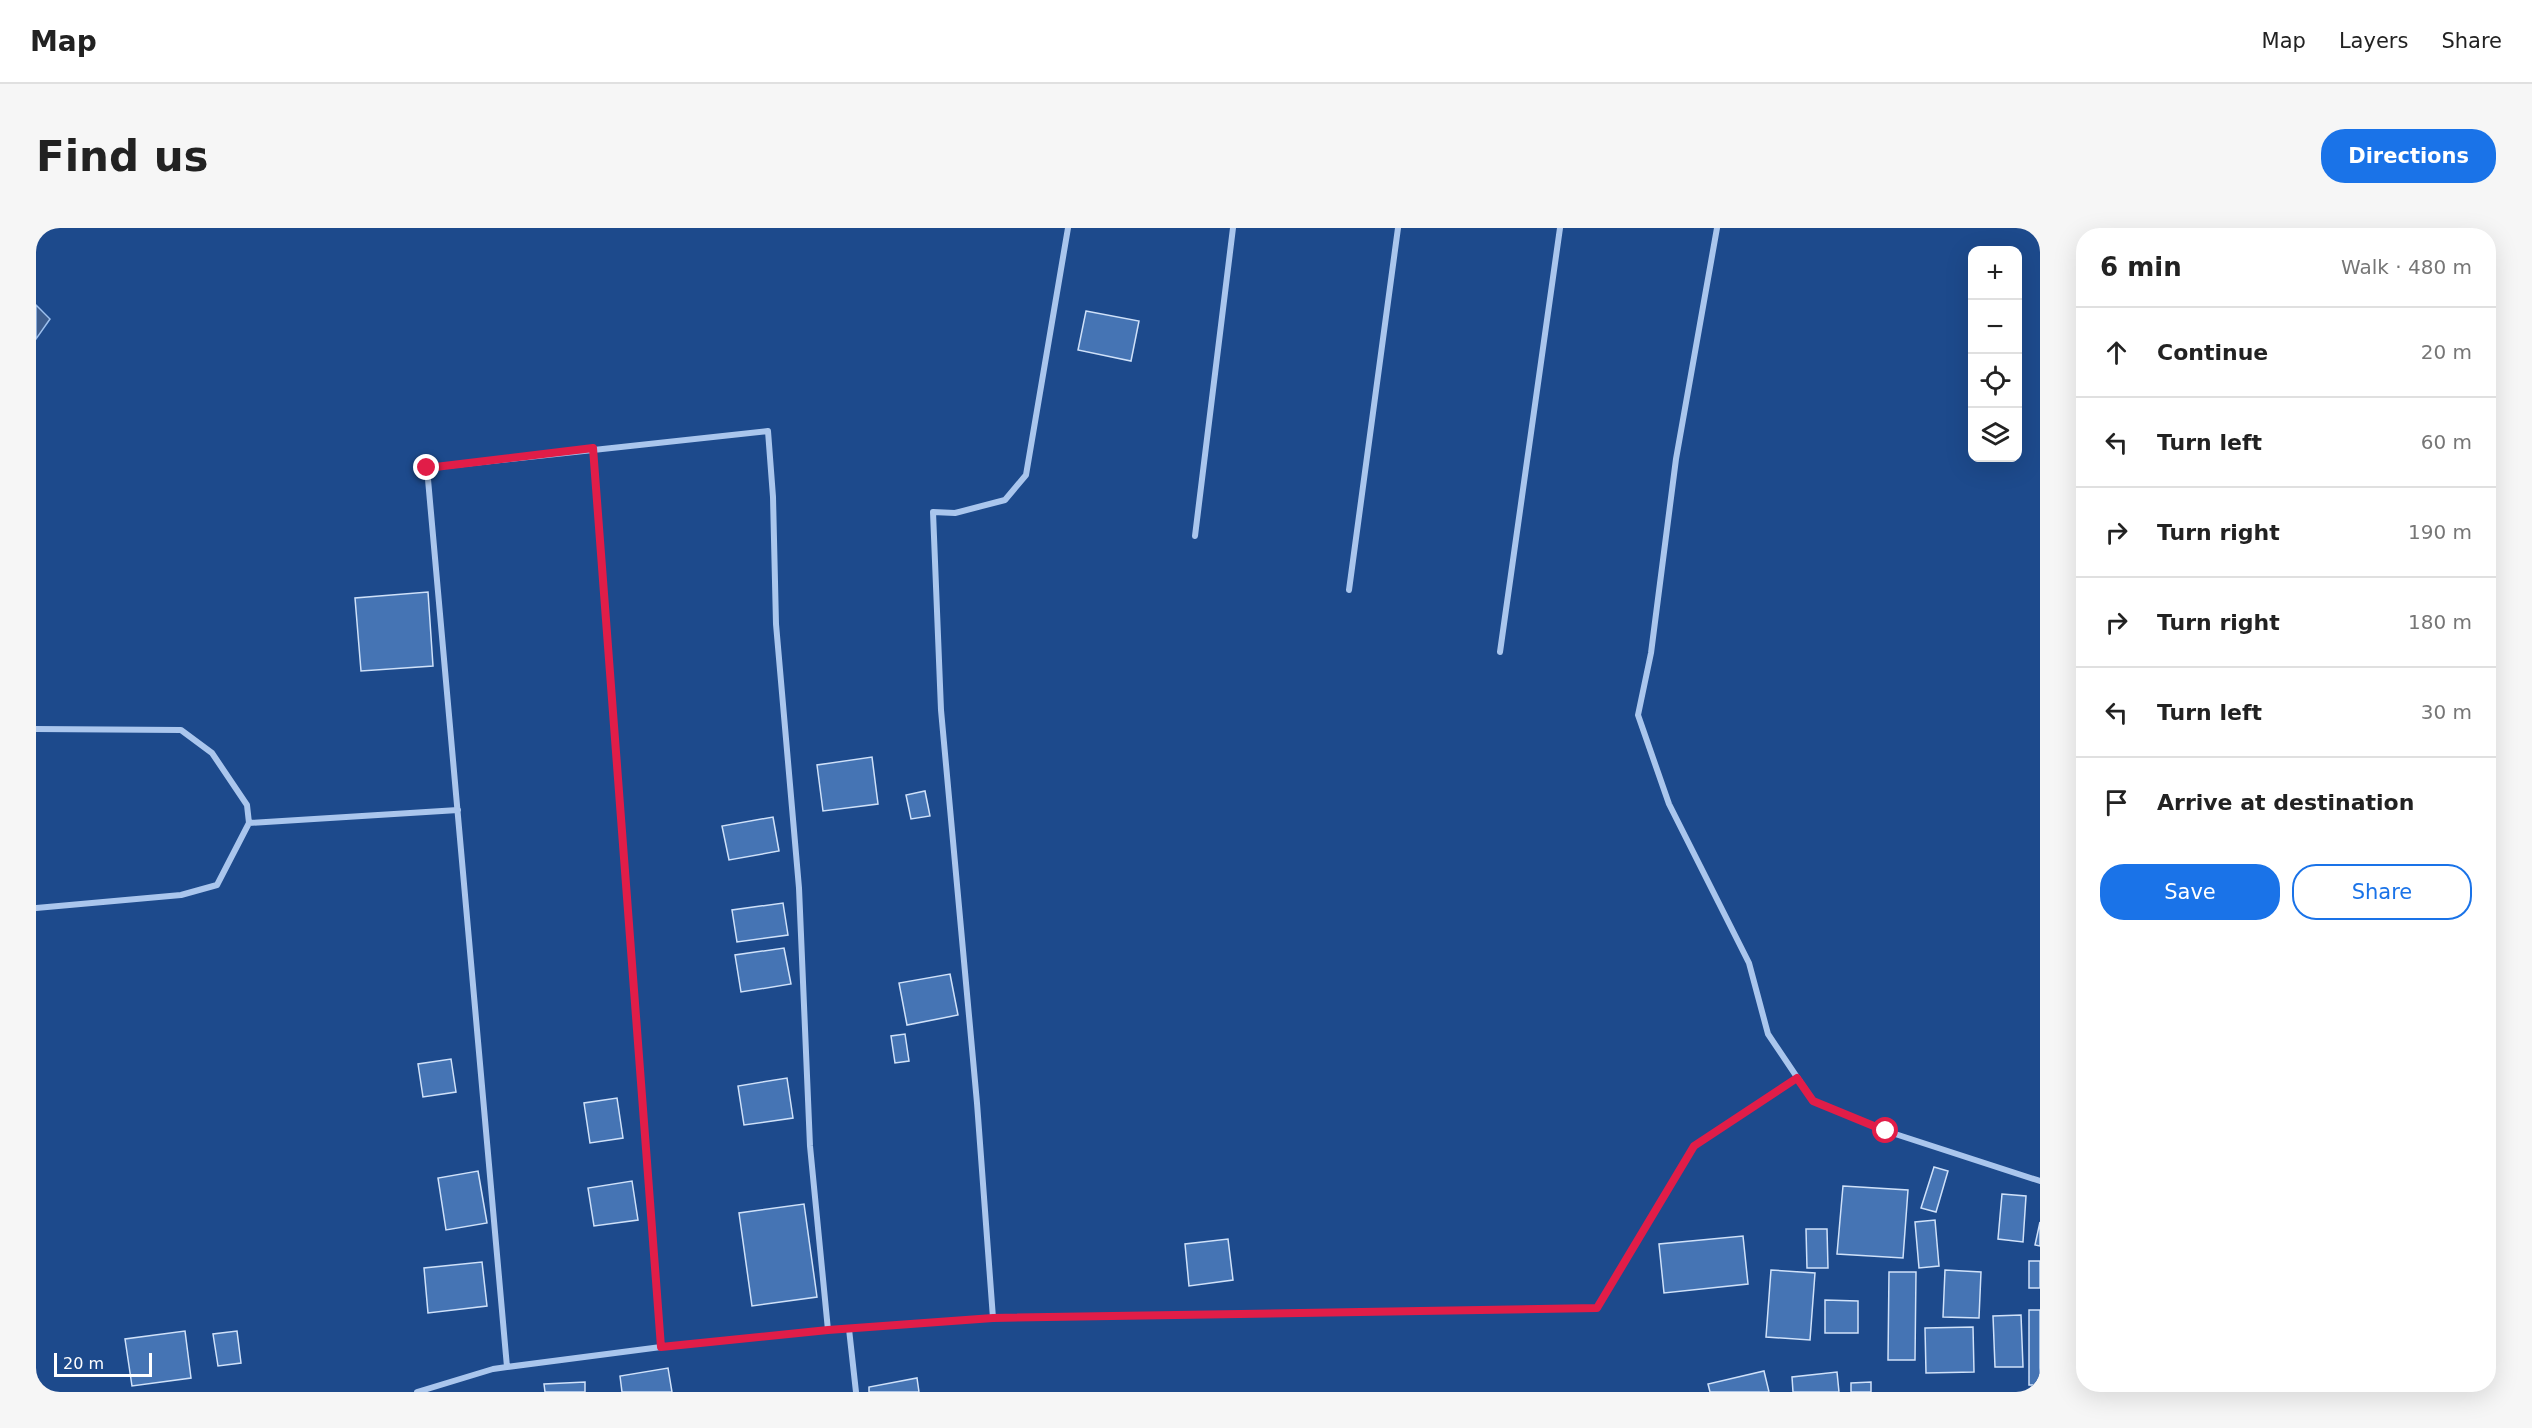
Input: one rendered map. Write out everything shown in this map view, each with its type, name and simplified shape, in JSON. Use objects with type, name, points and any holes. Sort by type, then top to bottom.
[{"type":"street","points":[[993,1318],[977,1103],[941,710],[933,512],[955,513],[1005,500],[1026,475],[1068,228]]},
{"type":"street","points":[[1195,536],[1233,228]]},
{"type":"street","points":[[1349,590],[1398,228]]},
{"type":"street","points":[[1500,652],[1560,228]]},
{"type":"street","points":[[1716,228],[1676,459],[1651,653],[1638,715],[1669,804],[1749,963],[1768,1034],[1813,1101],[1886,1131],[2040,1181]]},
{"type":"street","points":[[507,1366],[427,468],[593,448],[768,430],[773,497],[776,624],[799,888],[810,1146],[828,1330]]},
{"type":"street","points":[[593,448],[661,1347]]},
{"type":"street","points":[[36,729],[181,730],[212,753],[247,805],[249,823],[216,885],[181,896],[36,908]]},
{"type":"street","points":[[249,823],[458,810]]},
{"type":"street","points":[[417,1392],[507,1366],[828,1330],[993,1318],[1597,1308],[1694,1146],[1797,1078]]},
{"type":"street","points":[[849,1329],[856,1392]]},
{"type":"water","points":[[36,305],[50,319],[36,339]]},
{"type":"building","points":[[1086,311],[1139,321],[1131,361],[1078,350]]},
{"type":"building","points":[[428,592],[433,666],[361,671],[355,598]]},
{"type":"building","points":[[872,757],[878,804],[823,811],[817,765]]},
{"type":"building","points":[[925,791],[930,816],[911,819],[906,795]]},
{"type":"building","points":[[773,817],[779,851],[729,860],[722,826]]},
{"type":"building","points":[[783,903],[788,935],[737,942],[732,910]]},
{"type":"building","points":[[784,948],[791,984],[741,992],[735,955]]},
{"type":"building","points":[[950,974],[958,1015],[907,1025],[899,983]]},
{"type":"building","points":[[905,1034],[909,1061],[895,1063],[891,1036]]},
{"type":"building","points":[[451,1059],[456,1092],[423,1097],[418,1064]]},
{"type":"building","points":[[787,1078],[793,1118],[744,1125],[738,1086]]},
{"type":"building","points":[[617,1098],[623,1138],[590,1143],[584,1103]]},
{"type":"building","points":[[1934,1167],[1948,1171],[1936,1212],[1921,1208]]},
{"type":"building","points":[[478,1171],[487,1223],[446,1230],[438,1178]]},
{"type":"building","points":[[632,1181],[638,1220],[594,1226],[588,1188]]},
{"type":"building","points":[[1843,1186],[1908,1190],[1903,1258],[1837,1254]]},
{"type":"building","points":[[2002,1194],[2026,1196],[2023,1242],[1998,1239]]},
{"type":"building","points":[[804,1204],[817,1297],[752,1306],[739,1213]]},
{"type":"building","points":[[1935,1220],[1939,1266],[1919,1268],[1915,1222]]},
{"type":"building","points":[[2040,1222],[2040,1246],[2035,1245]]},
{"type":"building","points":[[1806,1229],[1827,1229],[1828,1268],[1807,1268]]},
{"type":"building","points":[[1743,1236],[1748,1284],[1664,1293],[1659,1244]]},
{"type":"building","points":[[1228,1239],[1233,1280],[1189,1286],[1185,1244]]},
{"type":"building","points":[[2029,1261],[2040,1261],[2040,1288],[2029,1288]]},
{"type":"building","points":[[482,1262],[487,1306],[428,1313],[424,1268]]},
{"type":"building","points":[[1771,1270],[1815,1273],[1810,1340],[1766,1337]]},
{"type":"building","points":[[1945,1270],[1981,1272],[1979,1318],[1943,1317]]},
{"type":"building","points":[[1889,1272],[1916,1272],[1915,1360],[1888,1360]]},
{"type":"building","points":[[1825,1300],[1858,1301],[1858,1333],[1825,1333]]},
{"type":"building","points":[[2029,1310],[2040,1310],[2040,1385],[2029,1385]]},
{"type":"building","points":[[2021,1315],[2023,1367],[1995,1367],[1993,1316]]},
{"type":"building","points":[[1973,1327],[1974,1372],[1926,1373],[1925,1328]]},
{"type":"building","points":[[185,1331],[191,1378],[132,1386],[125,1339]]},
{"type":"building","points":[[237,1331],[241,1363],[218,1366],[213,1334]]},
{"type":"building","points":[[668,1368],[672,1392],[622,1392],[620,1376]]},
{"type":"building","points":[[1764,1371],[1769,1392],[1710,1392],[1708,1384]]},
{"type":"building","points":[[1837,1372],[1839,1392],[1793,1392],[1792,1377]]},
{"type":"building","points":[[917,1378],[919,1392],[869,1392],[869,1387]]},
{"type":"building","points":[[585,1382],[585,1392],[545,1392],[544,1384]]},
{"type":"building","points":[[1871,1382],[1871,1392],[1851,1392],[1851,1383]]},
{"type":"route","points":[[427,468],[593,448],[661,1347],[828,1330],[993,1318],[1597,1308],[1694,1146],[1797,1078],[1813,1101],[1886,1131]]}]
